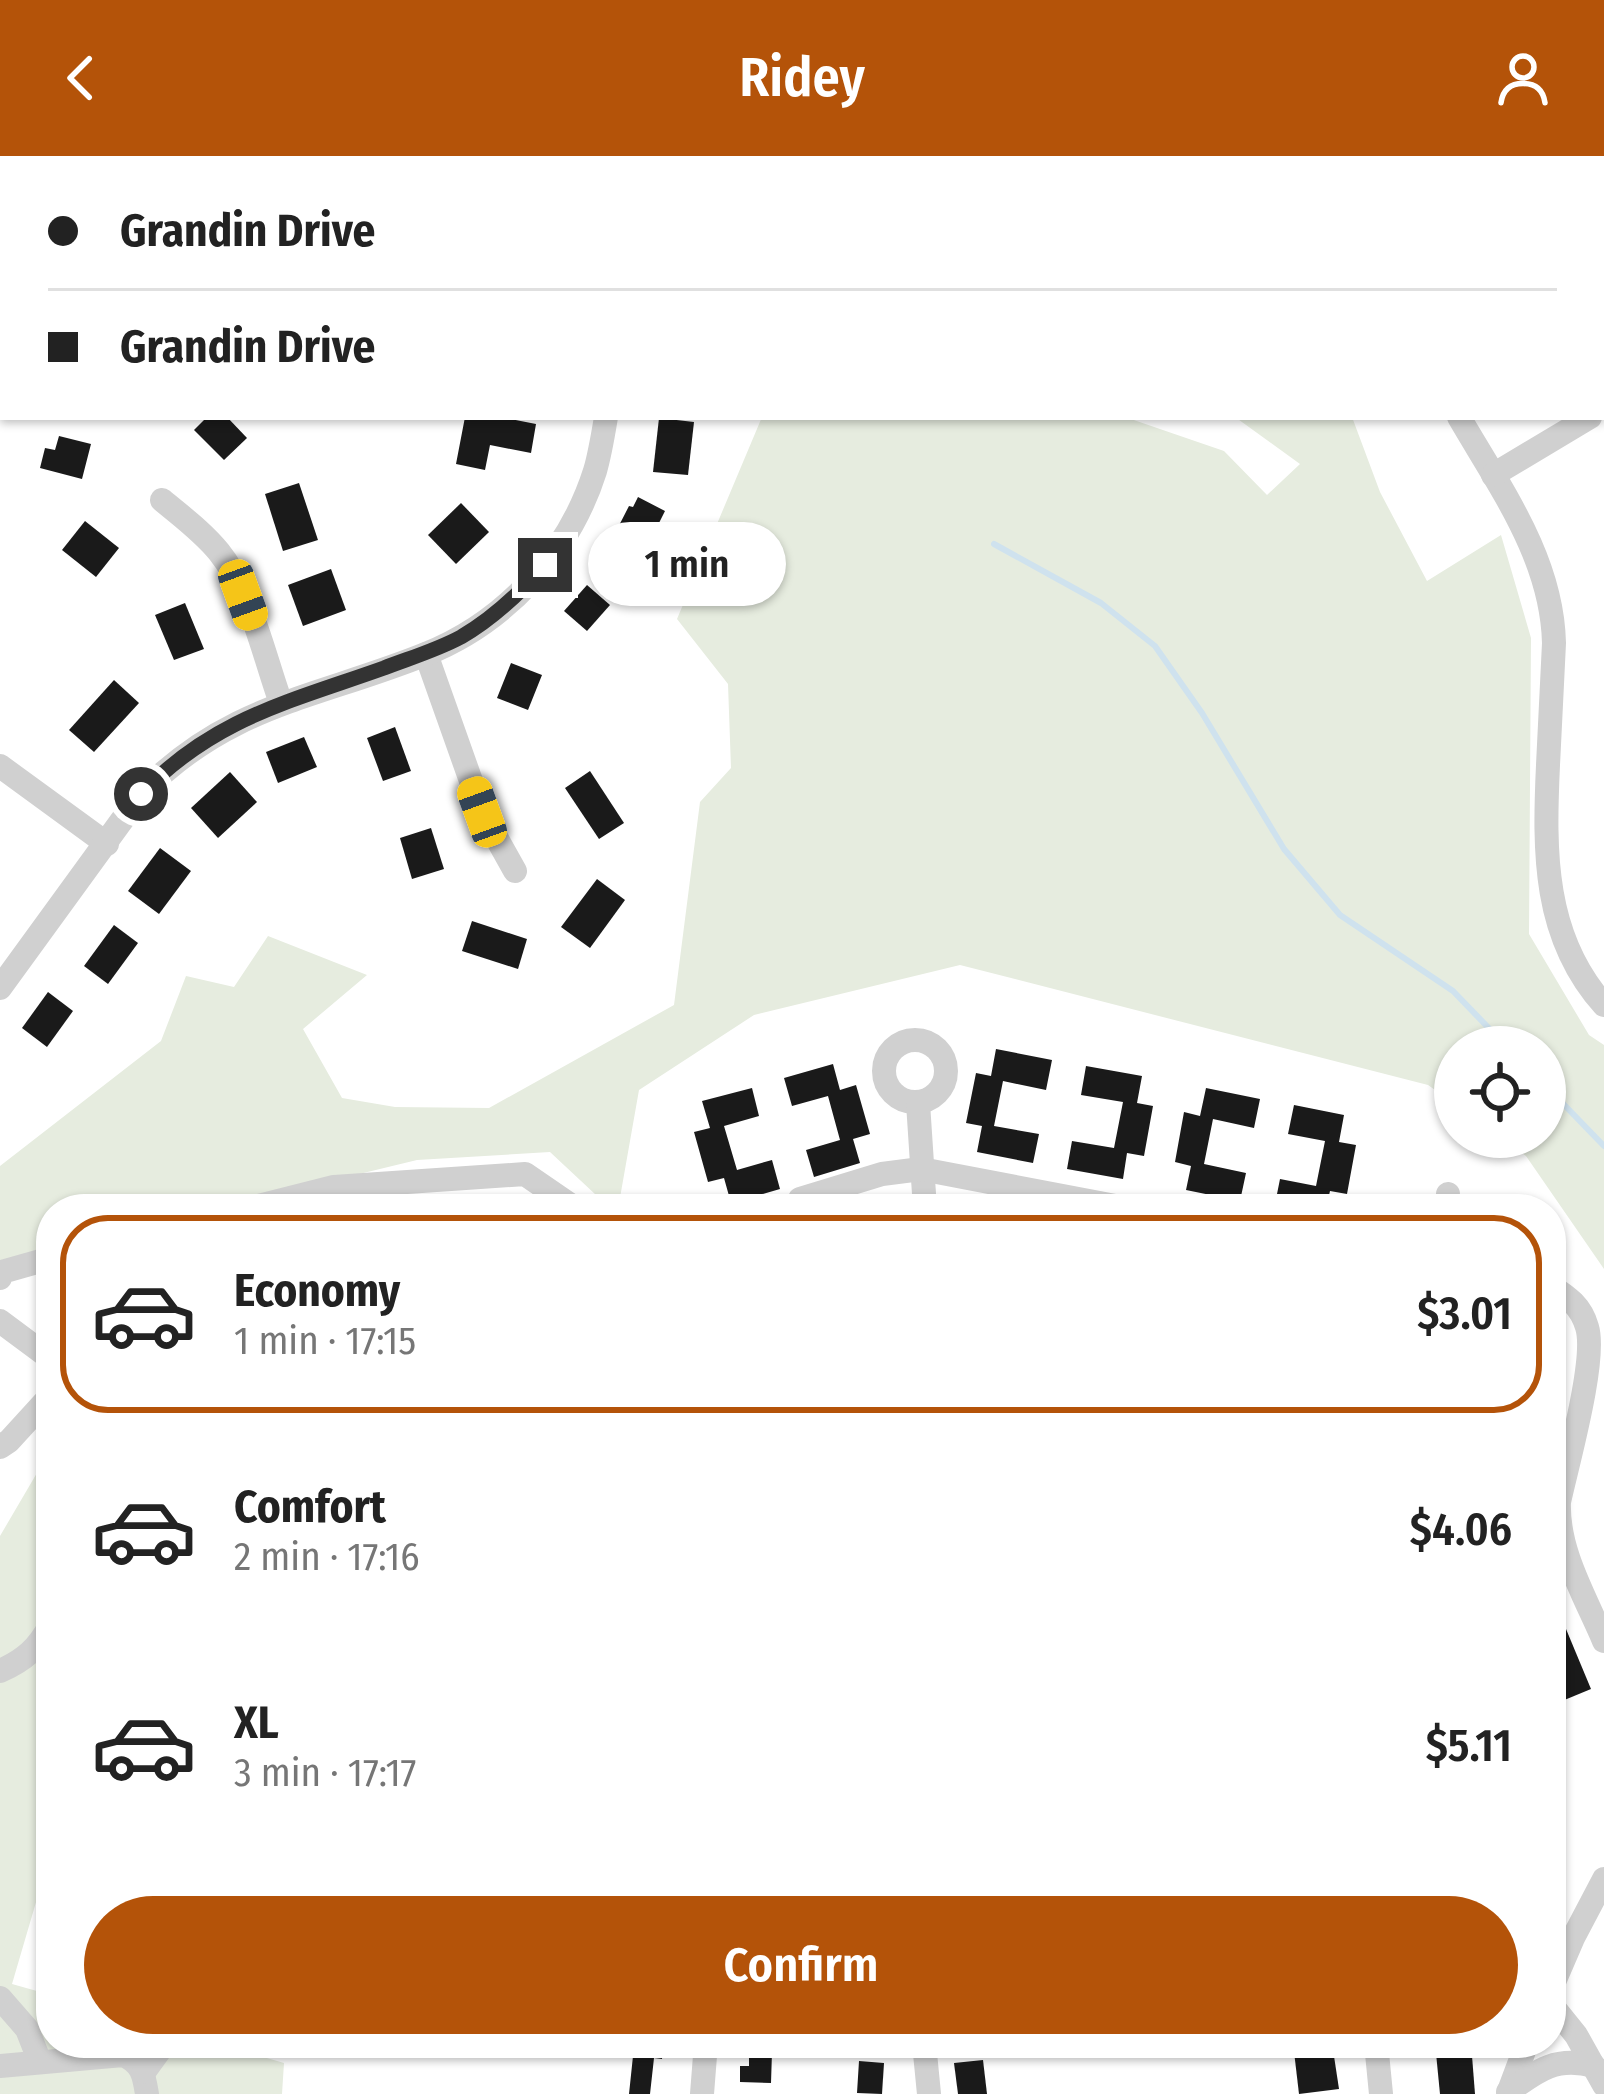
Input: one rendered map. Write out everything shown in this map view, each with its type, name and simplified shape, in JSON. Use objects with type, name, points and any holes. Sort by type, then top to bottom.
[{"type":"street","points":[[0,988],[141,794],[163,771],[249,716],[426,654],[461,637],[523,591],[566,535],[582,503],[605,420]]},
{"type":"street","points":[[1461,420],[1539,562],[1550,601],[1547,872],[1568,952],[1602,998]]},
{"type":"street","points":[[1493,476],[1585,420]]},
{"type":"street","points":[[162,500],[218,551],[231,570],[281,703]]},
{"type":"street","points":[[426,654],[482,812],[515,871]]},
{"type":"street","points":[[0,766],[107,844]]},
{"type":"street","points":[[918,1103],[924,1194]]},
{"type":"street","points":[[816,1194],[882,1174],[921,1169],[1052,1194]]},
{"type":"street","points":[[306,1194],[334,1187],[525,1174],[554,1194]]},
{"type":"street","points":[[0,1278],[2,1272],[36,1262]]},
{"type":"street","points":[[1566,1296],[1574,1301],[1587,1327],[1590,1354],[1566,1469]]},
{"type":"street","points":[[0,1321],[36,1348]]},
{"type":"street","points":[[0,1447],[36,1411]]},
{"type":"street","points":[[1566,1553],[1604,1641]]},
{"type":"street","points":[[0,1671],[36,1648]]},
{"type":"street","points":[[1566,1954],[1604,1879]]},
{"type":"street","points":[[0,1998],[27,2029],[36,2052]]},
{"type":"street","points":[[1566,2023],[1599,2075]]},
{"type":"street","points":[[38,2058],[40,2062]]},
{"type":"street","points":[[0,2066],[87,2058]]},
{"type":"street","points":[[130,2058],[145,2083]]},
{"type":"street","points":[[702,2094],[705,2058]]},
{"type":"street","points":[[925,2058],[929,2094]]},
{"type":"street","points":[[1377,2058],[1381,2094]]},
{"type":"street","points":[[1508,2093],[1521,2058]]},
{"type":"street","points":[[1508,2093],[1532,2074],[1572,2061],[1599,2075]]},
{"type":"shaded area","points":[[761,420],[1134,420],[1224,451],[1267,495],[1300,464],[1239,420],[1353,420],[1380,492],[1427,581],[1501,535],[1531,638],[1529,934],[1589,1035],[1604,1045],[1604,1269],[1566,1214],[1566,1194],[1552,1194],[1527,1158],[1566,1158],[1566,1026],[1434,1026],[1434,1089],[960,965],[754,1015],[639,1090],[621,1194],[595,1194],[550,1152],[417,1160],[277,1194],[36,1194],[36,1254],[0,1266],[0,1166],[161,1041],[186,976],[234,987],[268,936],[367,975],[303,1029],[342,1098],[395,1107],[489,1108],[674,1005],[700,802],[731,768],[728,684],[677,619]]},
{"type":"shaded area","points":[[36,1475],[36,1902],[12,1984],[36,1991],[36,2058],[267,2058],[284,2063],[282,2094],[0,2094],[0,1536]]},
{"type":"building","points":[[204,420],[230,420],[247,438],[224,460],[194,430]]},
{"type":"building","points":[[464,420],[536,424],[531,453],[490,445],[485,470],[456,464]]},
{"type":"building","points":[[659,420],[694,422],[688,475],[653,472]]},
{"type":"building","points":[[59,436],[91,444],[82,479],[40,468],[45,448],[55,450]]},
{"type":"building","points":[[299,483],[318,540],[283,551],[265,494]]},
{"type":"building","points":[[638,497],[665,511],[639,563],[608,547]]},
{"type":"building","points":[[461,503],[489,532],[456,564],[428,535]]},
{"type":"building","points":[[85,521],[119,548],[96,577],[62,550]]},
{"type":"building","points":[[331,569],[346,610],[303,626],[288,585]]},
{"type":"building","points":[[587,585],[610,605],[587,631],[564,611]]},
{"type":"building","points":[[185,603],[204,649],[174,660],[155,615]]},
{"type":"building","points":[[511,663],[542,675],[528,710],[497,698]]},
{"type":"building","points":[[114,680],[139,703],[94,752],[69,730]]},
{"type":"building","points":[[395,727],[411,771],[383,781],[367,738]]},
{"type":"building","points":[[304,737],[317,767],[278,783],[266,752]]},
{"type":"building","points":[[590,771],[624,823],[599,839],[565,788]]},
{"type":"building","points":[[230,772],[257,802],[218,838],[191,808]]},
{"type":"building","points":[[431,828],[444,869],[412,879],[400,838]]},
{"type":"building","points":[[160,848],[191,871],[159,914],[128,891]]},
{"type":"building","points":[[597,879],[625,900],[590,948],[561,927]]},
{"type":"building","points":[[472,921],[527,939],[518,969],[462,951]]},
{"type":"building","points":[[114,925],[138,943],[108,984],[84,966]]},
{"type":"building","points":[[48,992],[73,1011],[47,1047],[22,1028]]},
{"type":"building","points":[[996,1049],[1052,1060],[1046,1090],[1003,1081],[994,1126],[1039,1134],[1033,1163],[977,1152],[982,1126],[966,1123],[976,1073],[991,1076]]},
{"type":"building","points":[[833,1064],[840,1090],[856,1085],[870,1134],[853,1139],[860,1163],[814,1177],[806,1150],[840,1140],[828,1096],[792,1106],[784,1078]]},
{"type":"building","points":[[1086,1066],[1142,1076],[1137,1103],[1153,1106],[1144,1156],[1127,1153],[1123,1179],[1067,1169],[1072,1141],[1114,1148],[1123,1102],[1081,1095]]},
{"type":"building","points":[[752,1088],[759,1116],[724,1126],[737,1170],[772,1160],[780,1189],[728,1194],[724,1178],[708,1182],[694,1132],[710,1128],[702,1101]]},
{"type":"building","points":[[1206,1088],[1260,1099],[1254,1128],[1213,1119],[1204,1164],[1246,1173],[1242,1194],[1186,1190],[1191,1166],[1175,1162],[1184,1112],[1200,1116]]},
{"type":"building","points":[[1294,1105],[1344,1115],[1339,1142],[1356,1145],[1347,1194],[1277,1194],[1280,1179],[1316,1186],[1325,1141],[1288,1134]]},
{"type":"building","points":[[1566,1629],[1591,1689],[1566,1699]]},
{"type":"building","points":[[633,2058],[654,2058],[650,2094],[629,2094]]},
{"type":"building","points":[[749,2058],[772,2058],[771,2083],[740,2082],[740,2066],[749,2066]]},
{"type":"building","points":[[1295,2058],[1334,2058],[1339,2089],[1299,2094]]},
{"type":"building","points":[[1436,2058],[1472,2058],[1475,2094],[1440,2094]]},
{"type":"building","points":[[983,2060],[987,2094],[958,2094],[954,2063]]},
{"type":"building","points":[[859,2061],[884,2063],[882,2094],[857,2093]]},
{"type":"waterway","points":[[994,544],[1101,603],[1155,646],[1202,713],[1284,849],[1340,915],[1453,991],[1487,1026]]},
{"type":"waterway","points":[[1566,1107],[1604,1146]]},
{"type":"route","points":[[141,794],[189,752],[249,716],[426,654],[461,637],[495,615],[545,565]]}]
